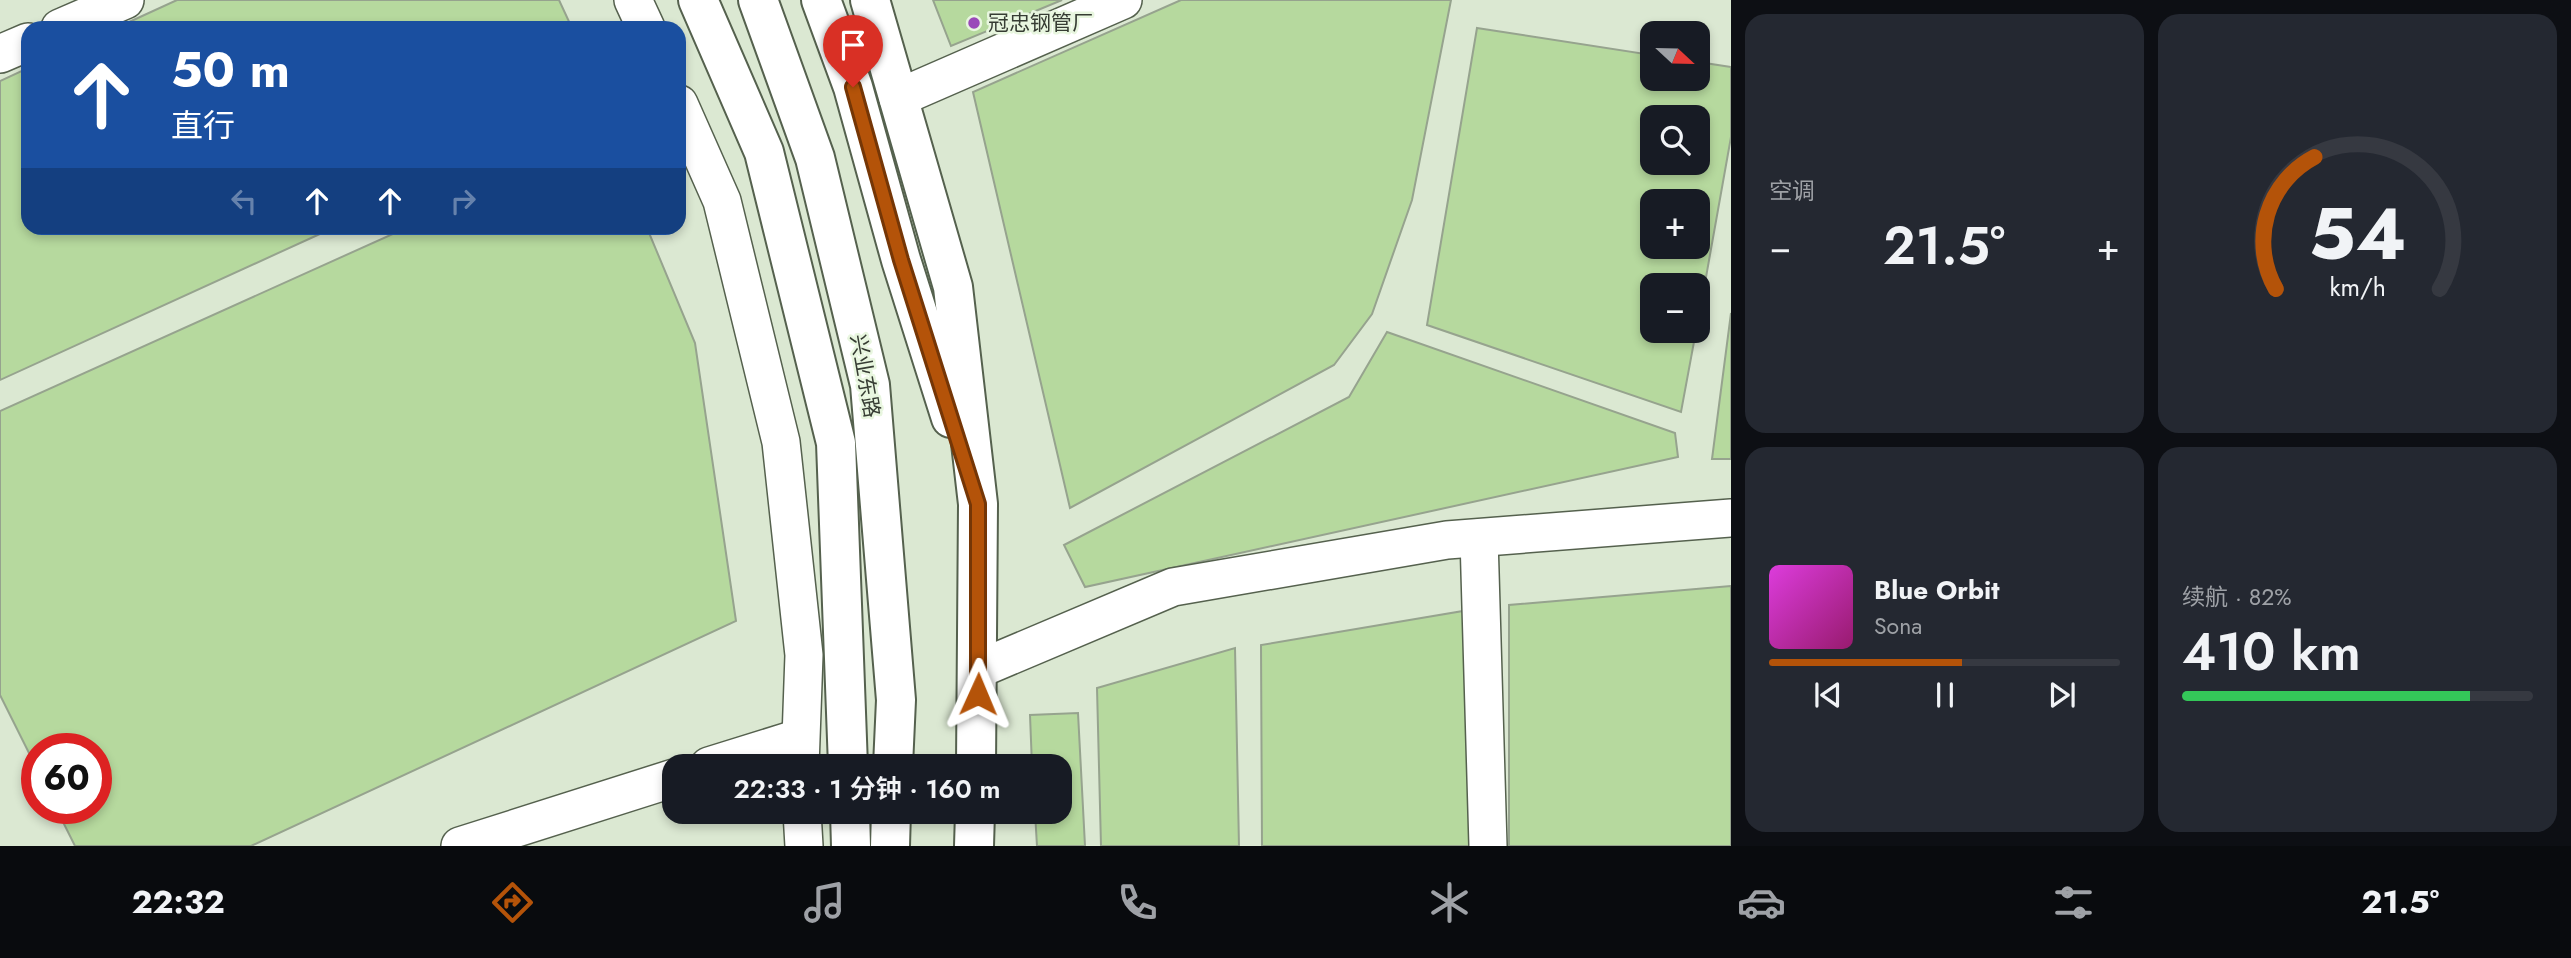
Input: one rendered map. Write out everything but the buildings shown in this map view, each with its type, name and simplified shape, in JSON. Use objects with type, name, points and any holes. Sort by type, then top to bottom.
[{"type":"main road","points":[[698,0],[764,152],[836,443],[848,754]]},
{"type":"main road","name":"兴业东路","points":[[758,0],[816,158],[870,385],[895,700],[893,754]]},
{"type":"main road","points":[[821,0],[853,87],[901,260],[978,504]]},
{"type":"main road","points":[[870,0],[953,287],[978,504],[976,754]]},
{"type":"main road","points":[[890,846],[891,824]]},
{"type":"main road","points":[[974,846],[975,824]]},
{"type":"street","points":[[76,21],[124,0]]},
{"type":"street","points":[[633,0],[643,21]]},
{"type":"street","points":[[898,98],[1123,0]]},
{"type":"street","points":[[0,54],[21,45]]},
{"type":"street","points":[[686,120],[722,201],[781,442],[804,655],[799,752]]},
{"type":"street","points":[[979,669],[1173,587],[1447,540],[1731,518]]},
{"type":"street","points":[[1479,538],[1488,846]]},
{"type":"street","points":[[460,846],[662,782]]},
{"type":"street","points":[[803,824],[804,846]]},
{"type":"place","name":"冠忠钢管厂","points":[[974,23]]},
{"type":"route","points":[[853,87],[901,260],[978,504],[978,694]]}]
